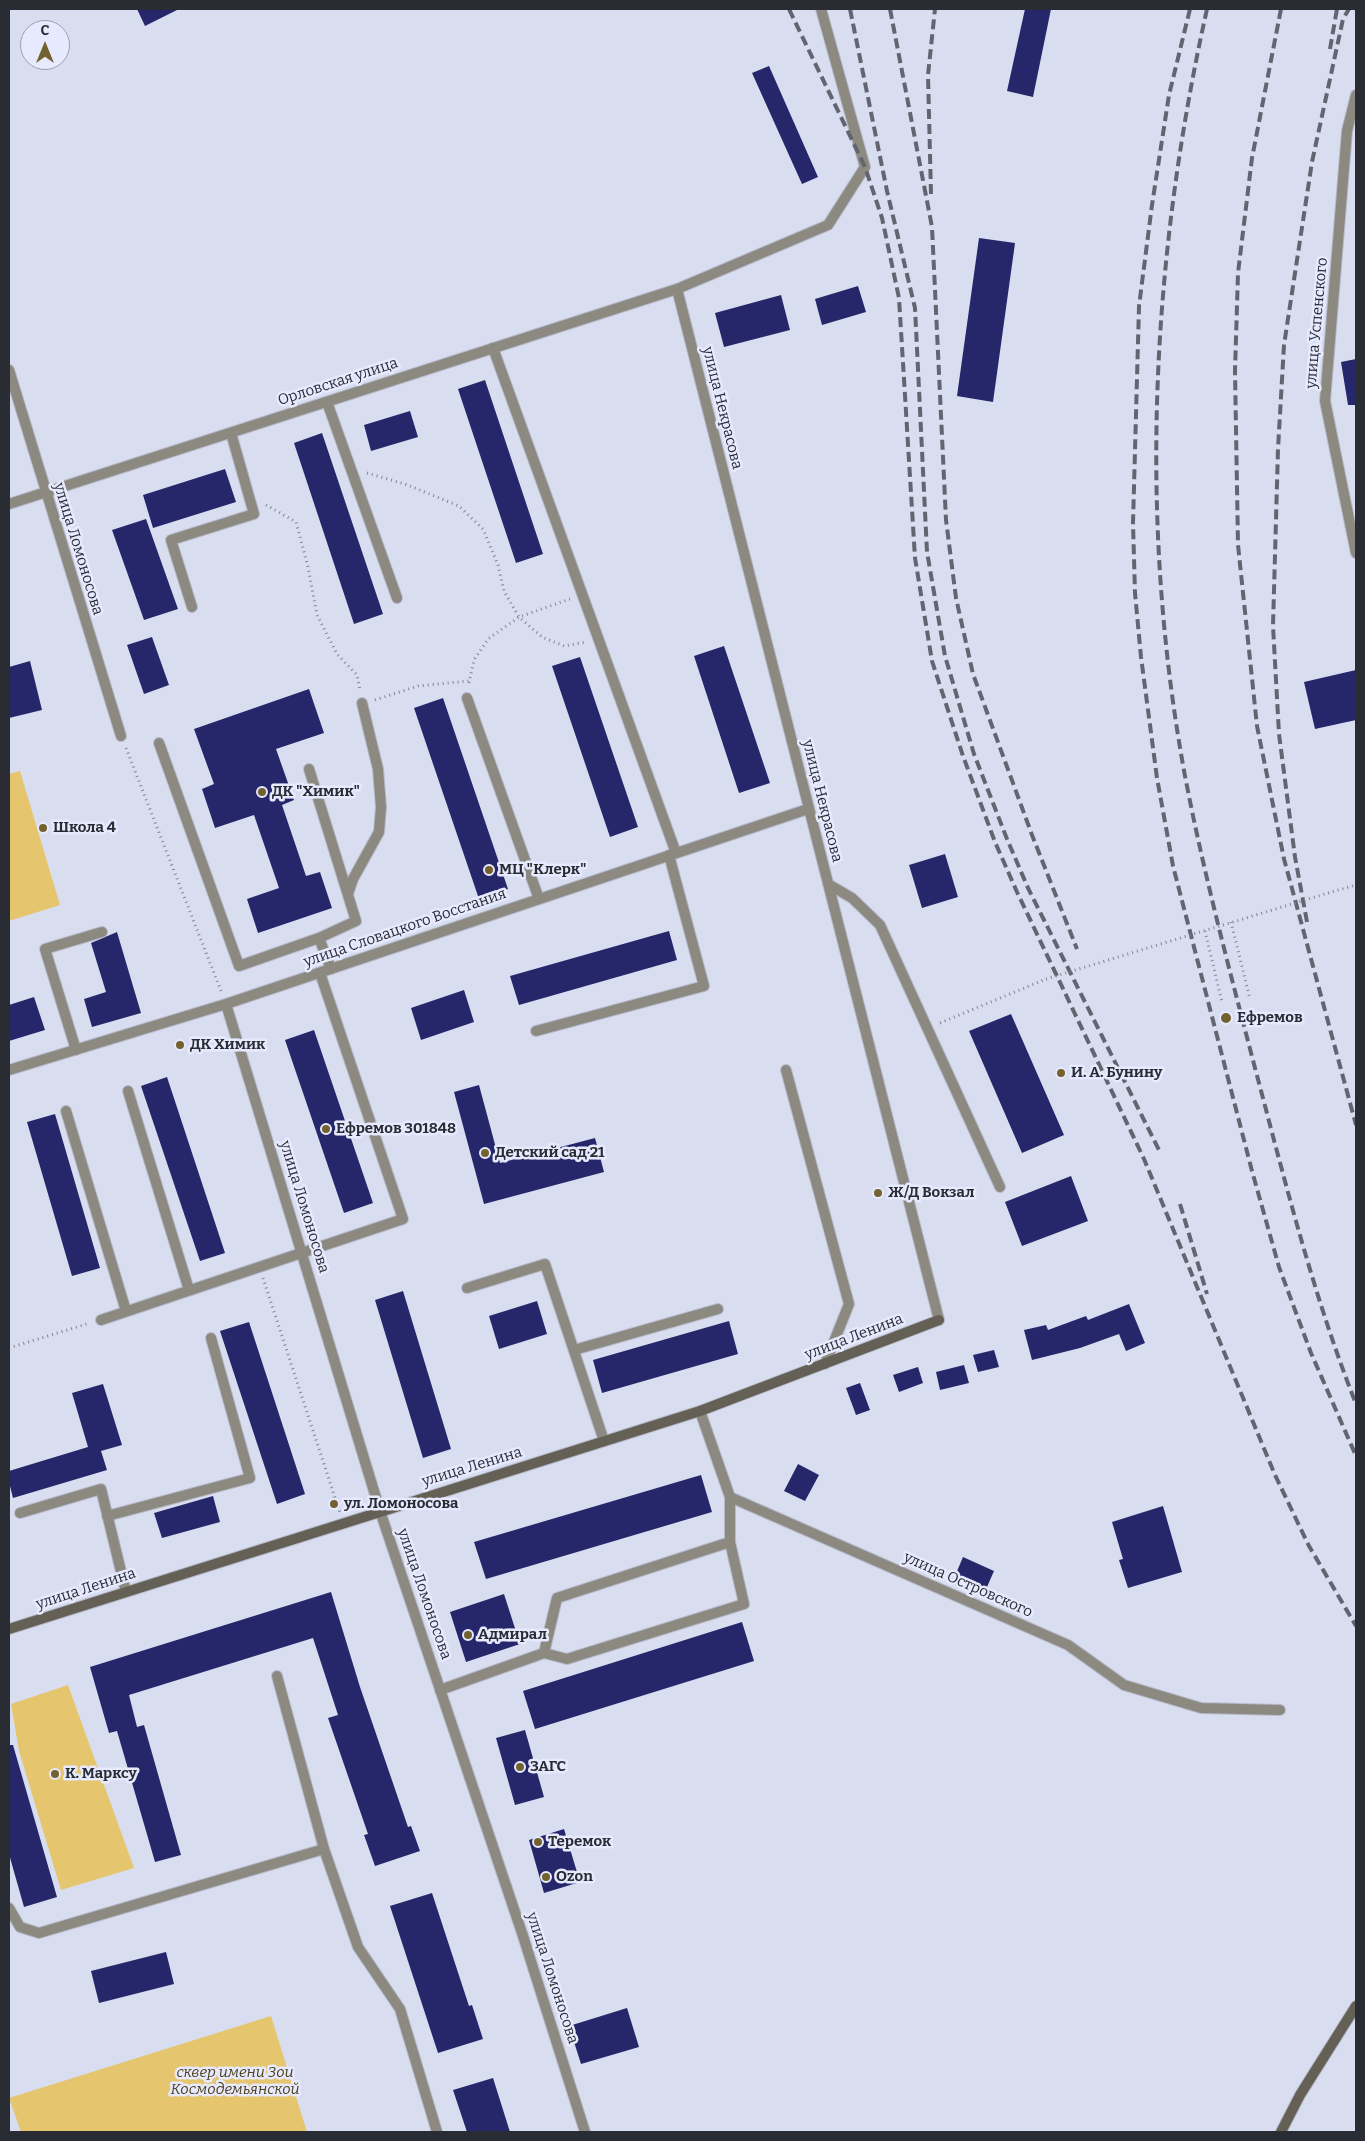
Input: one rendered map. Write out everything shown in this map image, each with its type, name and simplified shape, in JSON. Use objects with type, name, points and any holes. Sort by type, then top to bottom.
[{"type":"main road","name":"улица Ленина","points":[[9,1629],[700,1411],[939,1320]]},
{"type":"main road","points":[[1281,2132],[1300,2095],[1356,2006]]},
{"type":"street","name":"Орловская улица","points":[[9,504],[677,289],[828,225],[865,167],[821,9]]},
{"type":"street","name":"улица Успенского","points":[[1356,95],[1347,131],[1325,401],[1356,552]]},
{"type":"street","name":"улица Некрасова","points":[[677,289],[939,1320]]},
{"type":"street","points":[[494,348],[599,640],[673,854],[704,986],[536,1030]]},
{"type":"street","name":"улица Ломоносова","points":[[9,370],[45,493],[121,736]]},
{"type":"street","points":[[327,402],[397,598]]},
{"type":"street","points":[[192,607],[171,540],[254,514],[231,433]]},
{"type":"street","points":[[467,698],[539,899]]},
{"type":"street","points":[[348,894],[353,879],[379,832],[381,807],[378,769],[362,704]]},
{"type":"street","points":[[159,743],[240,966],[319,938],[356,921],[309,769]]},
{"type":"street","name":"улица Словацкого Восстания","points":[[9,1070],[226,1004],[808,809]]},
{"type":"street","points":[[828,884],[852,898],[880,925],[1000,1187]]},
{"type":"street","points":[[76,1050],[45,949],[102,932]]},
{"type":"street","points":[[319,938],[331,969]]},
{"type":"street","points":[[101,1320],[403,1219],[320,973]]},
{"type":"street","name":"улица Ломоносова","points":[[226,1004],[380,1511],[523,1936],[585,2132]]},
{"type":"street","points":[[786,1070],[849,1304],[825,1364]]},
{"type":"street","points":[[128,1091],[189,1290]]},
{"type":"street","points":[[66,1111],[126,1311]]},
{"type":"street","points":[[467,1288],[545,1264],[604,1441]]},
{"type":"street","points":[[574,1350],[718,1309]]},
{"type":"street","points":[[107,1516],[250,1478],[211,1338]]},
{"type":"street","points":[[440,1690],[544,1653],[567,1659],[744,1604],[730,1542],[730,1497],[700,1411]]},
{"type":"street","points":[[20,1513],[100,1489],[126,1592]]},
{"type":"street","name":"улица Островского","points":[[730,1497],[1068,1645],[1124,1685],[1201,1708],[1280,1710]]},
{"type":"street","points":[[544,1653],[558,1598],[730,1542]]},
{"type":"street","points":[[277,1676],[324,1849],[358,1947],[400,2009],[437,2132]]},
{"type":"street","points":[[9,1908],[20,1927],[39,1933],[324,1849]]},
{"type":"path","points":[[351,468],[405,484],[459,506],[482,529],[498,565],[504,591],[518,617],[542,638],[564,646],[599,640]]},
{"type":"path","points":[[249,497],[296,522],[308,567],[317,615],[337,654],[357,674],[362,704],[418,686],[469,681]]},
{"type":"path","points":[[467,698],[474,660],[488,639],[518,617],[562,600],[583,596]]},
{"type":"path","points":[[121,736],[226,1004]]},
{"type":"path","points":[[927,1028],[1046,979],[1356,885]]},
{"type":"path","points":[[1230,922],[1250,999]]},
{"type":"path","points":[[1205,931],[1222,1002]]},
{"type":"path","points":[[260,1267],[343,1523]]},
{"type":"path","points":[[9,1348],[101,1320]]},
{"type":"green space","points":[[20,771],[60,905],[9,921],[9,774]]},
{"type":"green space","points":[[68,1685],[134,1868],[61,1890],[19,1751],[11,1704]]},
{"type":"green space","name":"сквер имени Зои Космодемьянской","points":[[271,2016],[307,2132],[21,2132],[9,2098]]},
{"type":"building","points":[[137,9],[179,9],[145,26]]},
{"type":"building","points":[[1025,9],[1051,9],[1033,97],[1007,91]]},
{"type":"building","points":[[769,66],[818,177],[802,184],[752,73]]},
{"type":"building","points":[[979,238],[1015,243],[993,402],[957,396]]},
{"type":"building","points":[[858,286],[866,312],[822,325],[815,299]]},
{"type":"building","points":[[781,295],[790,330],[724,347],[715,313]]},
{"type":"building","points":[[1356,359],[1356,405],[1348,405],[1341,362]]},
{"type":"building","points":[[485,380],[543,554],[516,563],[458,389]]},
{"type":"building","points":[[410,411],[418,437],[371,451],[364,425]]},
{"type":"building","points":[[322,433],[383,614],[354,624],[294,443]]},
{"type":"building","points":[[225,469],[236,502],[153,528],[143,495]]},
{"type":"building","points":[[146,519],[178,609],[144,620],[112,530]]},
{"type":"building","points":[[152,637],[169,685],[144,694],[127,645]]},
{"type":"building","points":[[724,646],[770,783],[739,793],[694,656]]},
{"type":"building","points":[[580,657],[638,827],[610,837],[552,666]]},
{"type":"building","points":[[30,661],[42,710],[9,718],[9,667]]},
{"type":"building","points":[[1356,670],[1356,720],[1315,729],[1304,682]]},
{"type":"building","name":"ДК \"Химик\"","points":[[309,689],[324,733],[276,749],[294,800],[282,805],[306,876],[320,872],[332,908],[258,933],[247,899],[279,888],[254,815],[215,828],[202,789],[214,784],[194,729]]},
{"type":"building","points":[[443,698],[508,889],[479,899],[414,708]]},
{"type":"building","points":[[945,854],[958,897],[922,908],[909,865]]},
{"type":"building","points":[[669,931],[677,960],[519,1005],[510,976]]},
{"type":"building","points":[[117,932],[141,1013],[92,1027],[84,999],[106,992],[91,943]]},
{"type":"building","points":[[464,990],[474,1022],[421,1040],[411,1008]]},
{"type":"building","points":[[34,997],[45,1030],[9,1041],[9,1005]]},
{"type":"building","points":[[1011,1014],[1064,1135],[1022,1153],[969,1031]]},
{"type":"building","points":[[314,1030],[373,1203],[344,1213],[285,1040]]},
{"type":"building","points":[[167,1077],[225,1253],[200,1261],[141,1086]]},
{"type":"building","points":[[479,1085],[500,1163],[595,1138],[604,1172],[484,1204],[454,1092]]},
{"type":"building","points":[[55,1114],[100,1268],[72,1276],[27,1122]]},
{"type":"building","points":[[1071,1176],[1088,1221],[1022,1246],[1005,1202]]},
{"type":"building","points":[[403,1291],[451,1449],[423,1458],[375,1300]]},
{"type":"building","points":[[537,1301],[547,1334],[499,1349],[489,1316]]},
{"type":"building","points":[[1129,1304],[1145,1343],[1126,1351],[1119,1334],[1080,1348],[1032,1360],[1024,1330],[1046,1325],[1048,1330],[1086,1316],[1088,1320]]},
{"type":"building","points":[[729,1321],[738,1354],[602,1393],[593,1360]]},
{"type":"building","points":[[249,1322],[305,1494],[277,1504],[220,1331]]},
{"type":"building","points":[[994,1350],[999,1367],[978,1372],[973,1355]]},
{"type":"building","points":[[964,1365],[969,1383],[940,1390],[936,1372]]},
{"type":"building","points":[[918,1367],[923,1383],[899,1392],[893,1375]]},
{"type":"building","points":[[860,1383],[870,1410],[856,1415],[846,1388]]},
{"type":"building","points":[[103,1384],[122,1445],[101,1451],[107,1470],[13,1498],[9,1482],[9,1471],[88,1447],[72,1393]]},
{"type":"building","points":[[798,1464],[819,1475],[805,1501],[784,1491]]},
{"type":"building","points":[[701,1475],[712,1512],[486,1579],[474,1542]]},
{"type":"building","points":[[213,1496],[220,1522],[162,1538],[154,1513]]},
{"type":"building","points":[[1163,1506],[1182,1572],[1128,1588],[1119,1560],[1123,1559],[1112,1522]]},
{"type":"building","points":[[963,1557],[994,1571],[983,1596],[952,1583]]},
{"type":"building","points":[[331,1592],[360,1687],[408,1827],[411,1826],[420,1851],[375,1866],[364,1835],[368,1834],[328,1718],[338,1715],[313,1638],[129,1695],[137,1727],[144,1725],[181,1855],[155,1862],[117,1731],[109,1733],[90,1667]]},
{"type":"building","points":[[504,1594],[520,1644],[466,1662],[450,1612]]},
{"type":"building","points":[[742,1622],[754,1661],[535,1729],[523,1691]]},
{"type":"building","name":"ЗАГС","points":[[525,1730],[544,1797],[515,1805],[496,1738]]},
{"type":"building","points":[[9,1745],[13,1745],[57,1897],[24,1907],[9,1854]]},
{"type":"building","points":[[564,1829],[580,1882],[544,1893],[529,1840]]},
{"type":"building","points":[[432,1893],[469,2006],[472,2005],[483,2039],[438,2053],[390,1906]]},
{"type":"building","points":[[166,1952],[174,1984],[99,2003],[91,1971]]},
{"type":"building","points":[[627,2008],[639,2047],[581,2064],[569,2026]]},
{"type":"building","points":[[493,2078],[510,2132],[467,2132],[453,2090]]},
{"type":"railway","points":[[789,9],[865,167],[882,218],[899,298],[915,558],[932,661],[963,756],[995,842],[1017,892],[1144,1159],[1275,1475],[1309,1546],[1356,1626]]},
{"type":"railway","points":[[850,9],[887,191],[915,308],[927,552],[945,656],[974,754],[1028,888],[1159,1150]]},
{"type":"railway","points":[[890,9],[932,227],[946,520],[956,598],[973,674],[1032,835],[1077,949]]},
{"type":"railway","points":[[931,194],[928,75],[935,9]]},
{"type":"railway","points":[[1190,9],[1169,95],[1139,306],[1133,523],[1135,593],[1141,657],[1157,778],[1173,866],[1252,1171],[1279,1267],[1311,1353],[1356,1456]]},
{"type":"railway","points":[[1207,9],[1188,104],[1173,199],[1163,295],[1157,391],[1157,488],[1161,584],[1170,680],[1192,813],[1236,996],[1277,1153],[1313,1280],[1356,1404]]},
{"type":"railway","points":[[1281,9],[1252,158],[1238,273],[1235,371],[1238,545],[1257,726],[1284,859],[1356,1125]]},
{"type":"railway","points":[[1330,49],[1337,9]]},
{"type":"railway","points":[[1307,922],[1295,857],[1279,734],[1273,626],[1278,449],[1284,345],[1312,162],[1343,19],[1349,9]]},
{"type":"railway","points":[[1180,1204],[1207,1294]]},
{"type":"place","name":"ДК \"Химик\"","points":[[262,792]]},
{"type":"place","name":"Школа 4","points":[[43,828]]},
{"type":"place","name":"МЦ \"Клерк\"","points":[[489,870]]},
{"type":"place","name":"Ефремов","points":[[1226,1018]]},
{"type":"place","name":"ДК Химик","points":[[180,1045]]},
{"type":"place","name":"И. А. Бунину","points":[[1061,1073]]},
{"type":"place","name":"Ефремов 301848","points":[[326,1129]]},
{"type":"place","name":"Детский сад 21","points":[[485,1153]]},
{"type":"place","name":"Ж/Д Вокзал","points":[[878,1193]]},
{"type":"place","name":"ул. Ломоносова","points":[[334,1504]]},
{"type":"place","name":"Адмирал","points":[[468,1635]]},
{"type":"place","name":"ЗАГС","points":[[520,1767]]},
{"type":"place","name":"К. Марксу","points":[[55,1774]]},
{"type":"place","name":"Теремок","points":[[538,1842]]},
{"type":"place","name":"Ozon","points":[[546,1877]]}]
